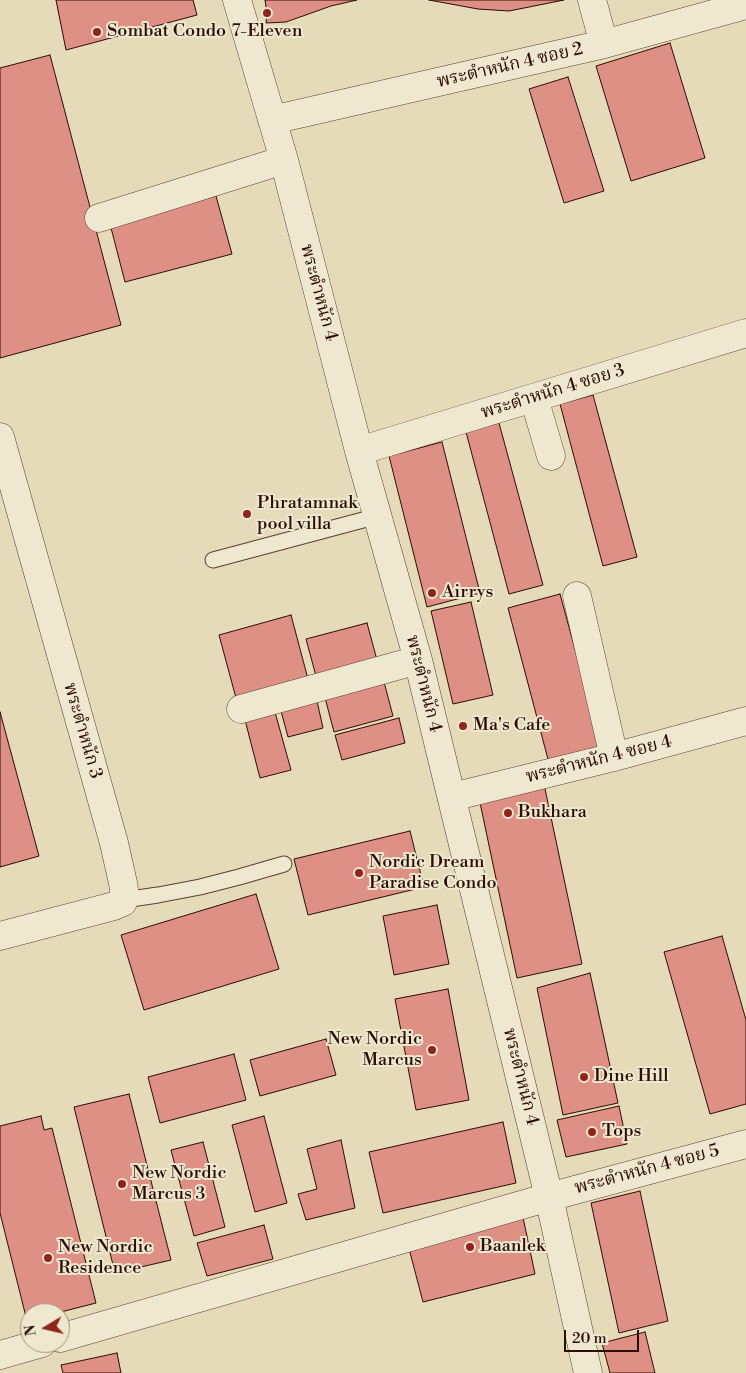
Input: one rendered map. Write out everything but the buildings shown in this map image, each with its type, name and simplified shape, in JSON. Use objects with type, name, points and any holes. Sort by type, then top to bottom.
[{"type":"street","name":"พระตำหนัก 4","points":[[237,0],[284,160],[360,451],[418,660],[548,1197],[588,1373]]},
{"type":"street","points":[[592,0],[604,44]]},
{"type":"street","name":"พระตำหนัก 4 ซอย 2","points":[[272,120],[604,44],[746,4]]},
{"type":"street","points":[[99,218],[284,160]]},
{"type":"street","name":"พระตำหนัก 4 ซอย 3","points":[[360,451],[746,333]]},
{"type":"street","points":[[534,398],[551,456]]},
{"type":"street","name":"พระตำหนัก 3","points":[[0,437],[114,843],[123,883],[124,900]]},
{"type":"street","points":[[578,596],[614,757]]},
{"type":"street","points":[[241,709],[418,660]]},
{"type":"street","name":"พระตำหนัก 4 ซอย 4","points":[[452,797],[746,722]]},
{"type":"street","points":[[0,936],[121,904],[124,900]]},
{"type":"street","name":"พระตำหนัก 4 ซอย 5","points":[[70,1335],[548,1197],[746,1144]]},
{"type":"street","points":[[0,1355],[20,1349]]},
{"type":"lane","points":[[213,560],[378,516]]},
{"type":"lane","points":[[124,900],[200,886],[284,864]]},
{"type":"place","name":"7-Eleven","points":[[267,13]]},
{"type":"place","name":"Sombat Condo","points":[[97,32]]},
{"type":"place","name":"Phratamnak pool villa","points":[[247,514]]},
{"type":"place","name":"Airrys","points":[[432,593]]},
{"type":"place","name":"Ma's Cafe","points":[[463,726]]},
{"type":"place","name":"Bukhara","points":[[508,813]]},
{"type":"place","name":"Nordic Dream Paradise Condo","points":[[359,873]]},
{"type":"place","name":"New Nordic Marcus","points":[[432,1050]]},
{"type":"place","name":"Dine Hill","points":[[584,1077]]},
{"type":"place","name":"Tops","points":[[592,1132]]},
{"type":"place","name":"New Nordic Marcus 3","points":[[122,1184]]},
{"type":"place","name":"Baanlek","points":[[470,1247]]},
{"type":"place","name":"New Nordic Residence","points":[[48,1258]]}]
